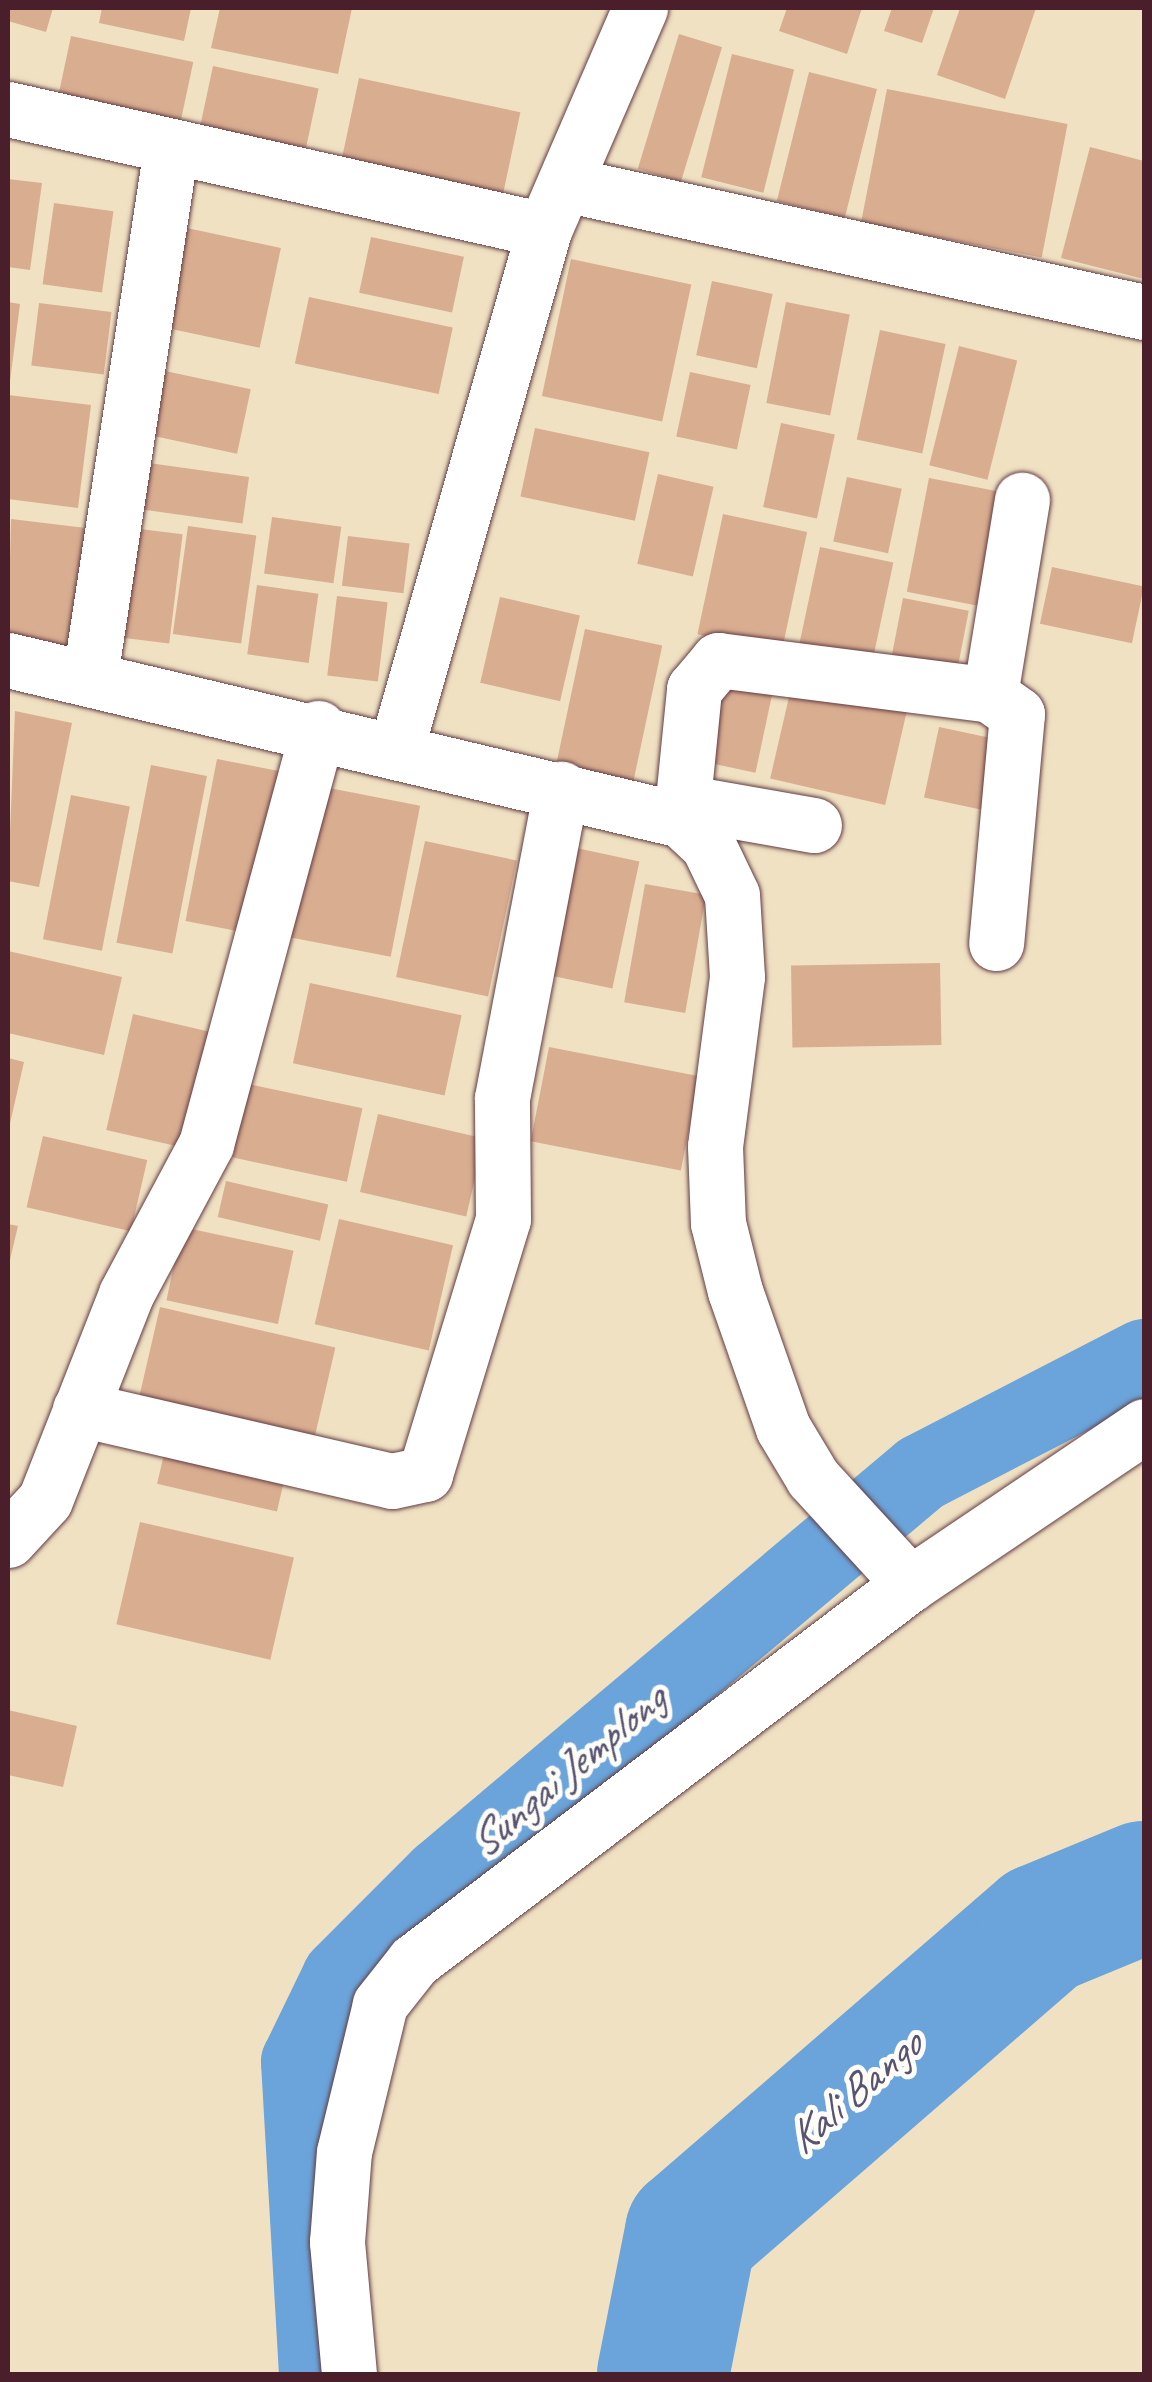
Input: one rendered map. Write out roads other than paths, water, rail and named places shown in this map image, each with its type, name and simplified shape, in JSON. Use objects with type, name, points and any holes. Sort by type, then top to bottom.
[{"type":"street","points":[[397,746],[554,206],[640,8]]},
{"type":"street","points":[[8,109],[171,148],[554,206],[1144,312]]},
{"type":"street","points":[[90,676],[171,148]]},
{"type":"street","points":[[990,695],[1022,500]]},
{"type":"street","points":[[8,660],[397,746],[561,789],[682,811],[814,824]]},
{"type":"street","points":[[897,1572],[813,1478],[783,1428],[718,1222],[715,1146],[737,977],[732,896],[708,845],[682,811],[694,689],[718,660],[990,695],[1017,714],[996,944]]},
{"type":"street","points":[[8,1540],[45,1500],[126,1294],[206,1144],[318,728]]},
{"type":"street","points":[[80,1410],[392,1482],[425,1474],[503,1219],[502,1098],[561,789]]},
{"type":"street","points":[[350,2374],[337,2242],[344,2152],[380,2004],[474,1909],[897,1572],[1144,1426]]},
{"type":"waterway","name":"Sungai Jemplong","points":[[318,2374],[300,2062],[341,1977],[441,1877],[921,1473],[1144,1358]]},
{"type":"waterway","name":"Kali Bango","points":[[663,2374],[691,2233],[1042,1929],[1144,1887]]}]
